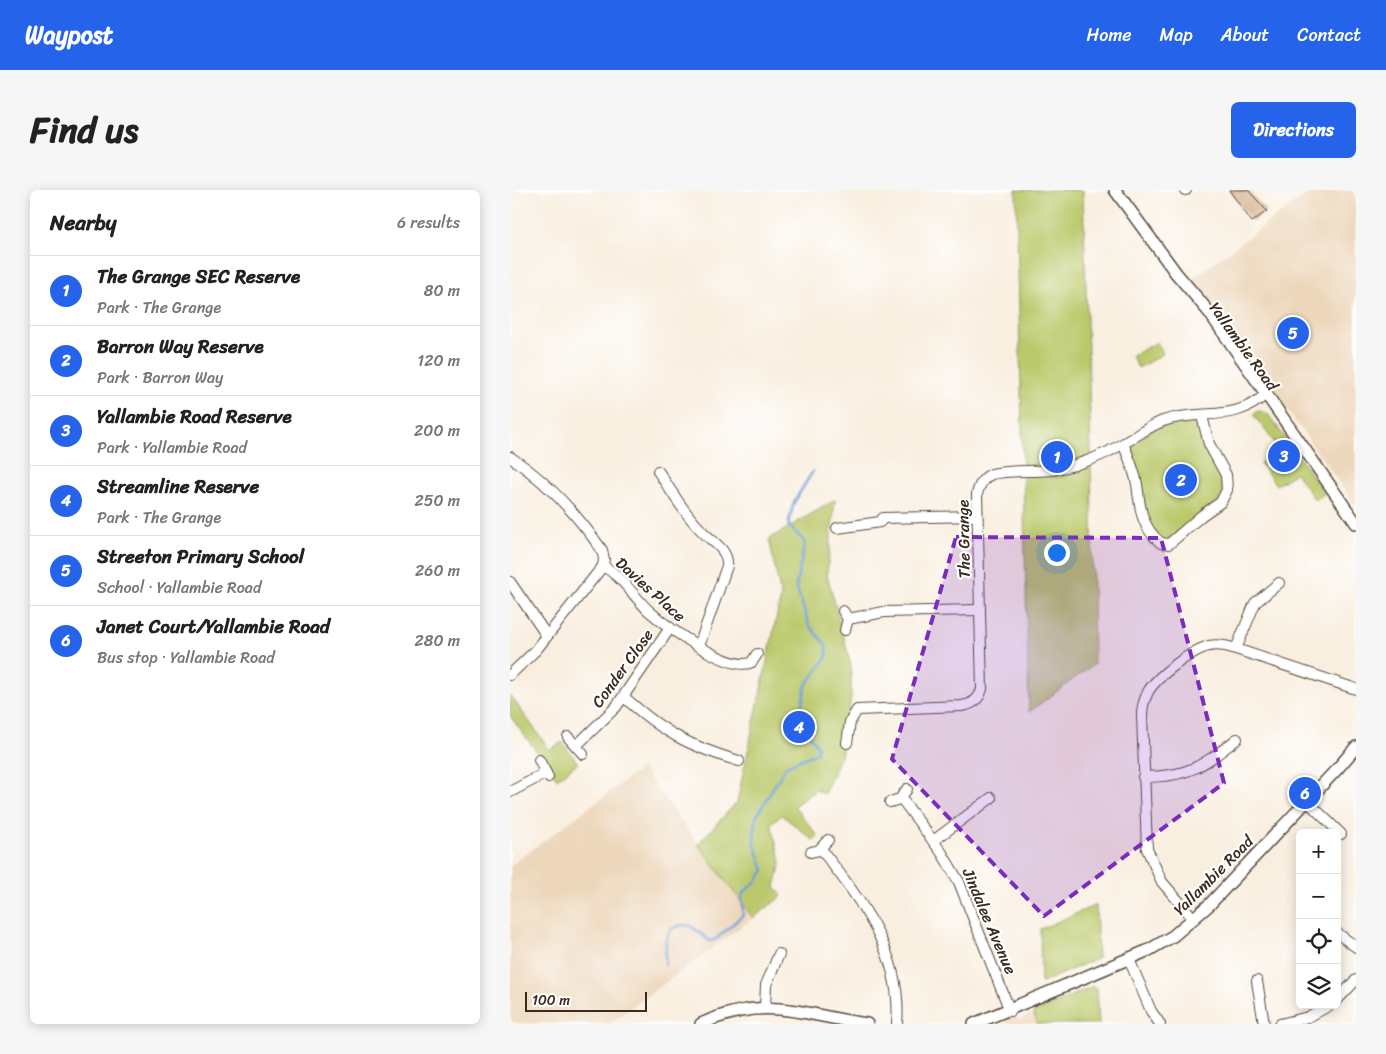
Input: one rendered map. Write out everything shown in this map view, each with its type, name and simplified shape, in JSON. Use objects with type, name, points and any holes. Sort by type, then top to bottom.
[{"type":"street","name":"Yallambie Road","points":[[1117,192],[1176,274],[1204,306],[1263,396],[1356,523]]},
{"type":"street","name":"The Grange","points":[[847,743],[850,722],[857,710],[961,706],[976,700],[982,689],[977,516],[978,489],[988,476],[1069,467],[1102,455],[1163,421],[1182,416],[1202,416],[1244,410],[1263,396]]},
{"type":"street","points":[[1123,444],[1135,475],[1138,507],[1145,524],[1161,544],[1169,544],[1200,516],[1222,502],[1227,490],[1226,475],[1209,444],[1202,416]]},
{"type":"street","points":[[510,457],[551,488],[576,515],[602,550],[604,559],[603,566],[548,636],[510,675]]},
{"type":"street","points":[[658,471],[688,516],[722,551],[728,560],[699,646]]},
{"type":"street","points":[[665,483],[675,476]]},
{"type":"street","points":[[837,528],[880,522],[884,518],[977,516]]},
{"type":"street","name":"Davies Place","points":[[603,566],[617,575],[639,601],[670,628],[699,646],[744,665],[752,662],[757,654]]},
{"type":"street","points":[[510,582],[548,636]]},
{"type":"street","points":[[1236,648],[1255,603],[1279,583]]},
{"type":"street","points":[[845,630],[845,615],[884,612],[980,610]]},
{"type":"street","name":"Conder Close","points":[[568,737],[579,750],[624,697],[670,628]]},
{"type":"street","points":[[1194,920],[1162,882],[1150,859],[1146,841],[1142,706],[1155,682],[1200,649],[1218,645],[1236,648],[1356,689]]},
{"type":"street","points":[[624,697],[652,722],[684,742],[739,761]]},
{"type":"street","points":[[1143,777],[1171,776],[1191,771],[1208,761],[1237,738]]},
{"type":"street","name":"Yallambie Road","points":[[974,1024],[1161,944],[1194,920],[1307,801],[1356,746]]},
{"type":"street","points":[[510,792],[547,775],[538,760]]},
{"type":"street","name":"Jindalee Avenue","points":[[890,802],[904,794],[951,867],[968,900],[1010,1010]]},
{"type":"street","points":[[933,841],[991,798]]},
{"type":"street","points":[[1307,801],[1335,829]]},
{"type":"street","points":[[811,852],[821,849],[828,840]]},
{"type":"street","points":[[821,849],[865,908],[881,936],[893,974],[897,1024]]},
{"type":"street","points":[[1341,935],[1356,946]]},
{"type":"street","points":[[765,1007],[768,975],[779,954]]},
{"type":"street","points":[[1129,959],[1151,1011],[1160,1024]]},
{"type":"street","points":[[1341,996],[1356,980]]},
{"type":"street","points":[[1257,982],[1264,1024]]},
{"type":"street","points":[[701,1024],[732,1013],[765,1007],[794,1010],[866,1024]]},
{"type":"street","points":[[1280,1024],[1308,1017],[1323,1009]]},
{"type":"street","name":"Yallambie Road","points":[[988,1024],[1010,1010]]},
{"type":"street","points":[[835,1019],[848,1024]]},
{"type":"highlighted area","points":[[956,537],[1161,538],[1224,783],[1044,916],[892,759]]},
{"type":"shaded area","points":[[1312,190],[1356,190],[1356,506],[1193,278]]},
{"type":"shaded area","points":[[642,768],[753,918],[609,1024],[510,1024],[510,866]]},
{"type":"shaded area","points":[[1033,1013],[1038,1024],[1008,1024],[1004,1020],[1016,1014],[1018,1020]]},
{"type":"green space","points":[[1016,190],[1083,190],[1091,450],[1094,664],[1029,712]]},
{"type":"green space","points":[[1157,342],[1163,354],[1138,368],[1132,356]]},
{"type":"green space","points":[[1258,411],[1267,413],[1325,493],[1315,500],[1296,473],[1276,485],[1260,463],[1279,449],[1253,414]]},
{"type":"green space","points":[[1193,420],[1198,424],[1211,457],[1223,476],[1223,490],[1220,499],[1173,538],[1164,541],[1150,527],[1129,447],[1151,431]]},
{"type":"green space","points":[[835,500],[827,574],[851,665],[851,698],[841,756],[824,794],[816,790],[794,806],[818,836],[813,840],[782,815],[771,823],[781,862],[775,887],[782,896],[753,918],[698,844],[737,802],[781,596],[769,539]]},
{"type":"green space","points":[[510,695],[550,750],[562,742],[578,763],[557,779],[510,716]]},
{"type":"green space","points":[[1096,905],[1098,958],[1041,983],[1040,929]]},
{"type":"green space","points":[[1094,986],[1097,989],[1099,1024],[1038,1024],[1033,1013]]},
{"type":"building","points":[[1229,190],[1248,190],[1267,211],[1252,222]]},
{"type":"waterway","points":[[665,965],[666,940],[670,930],[682,925],[691,926],[710,941],[716,939],[743,915],[742,894],[757,881],[764,870],[754,842],[756,817],[786,766],[816,753],[818,747],[799,720],[806,685],[827,657],[826,645],[809,625],[796,586],[805,542],[788,525],[794,502],[813,471]]},
{"type":"place","name":"Streeton Primary School","points":[[1293,333]]},
{"type":"place","name":"Yallambie Road Reserve","points":[[1284,456]]},
{"type":"place","name":"The Grange SEC Reserve","points":[[1057,457]]},
{"type":"place","name":"Barron Way Reserve","points":[[1181,480]]},
{"type":"place","name":"Streamline Reserve","points":[[799,727]]},
{"type":"place","name":"Janet Court/Yallambie Road","points":[[1305,793]]}]
